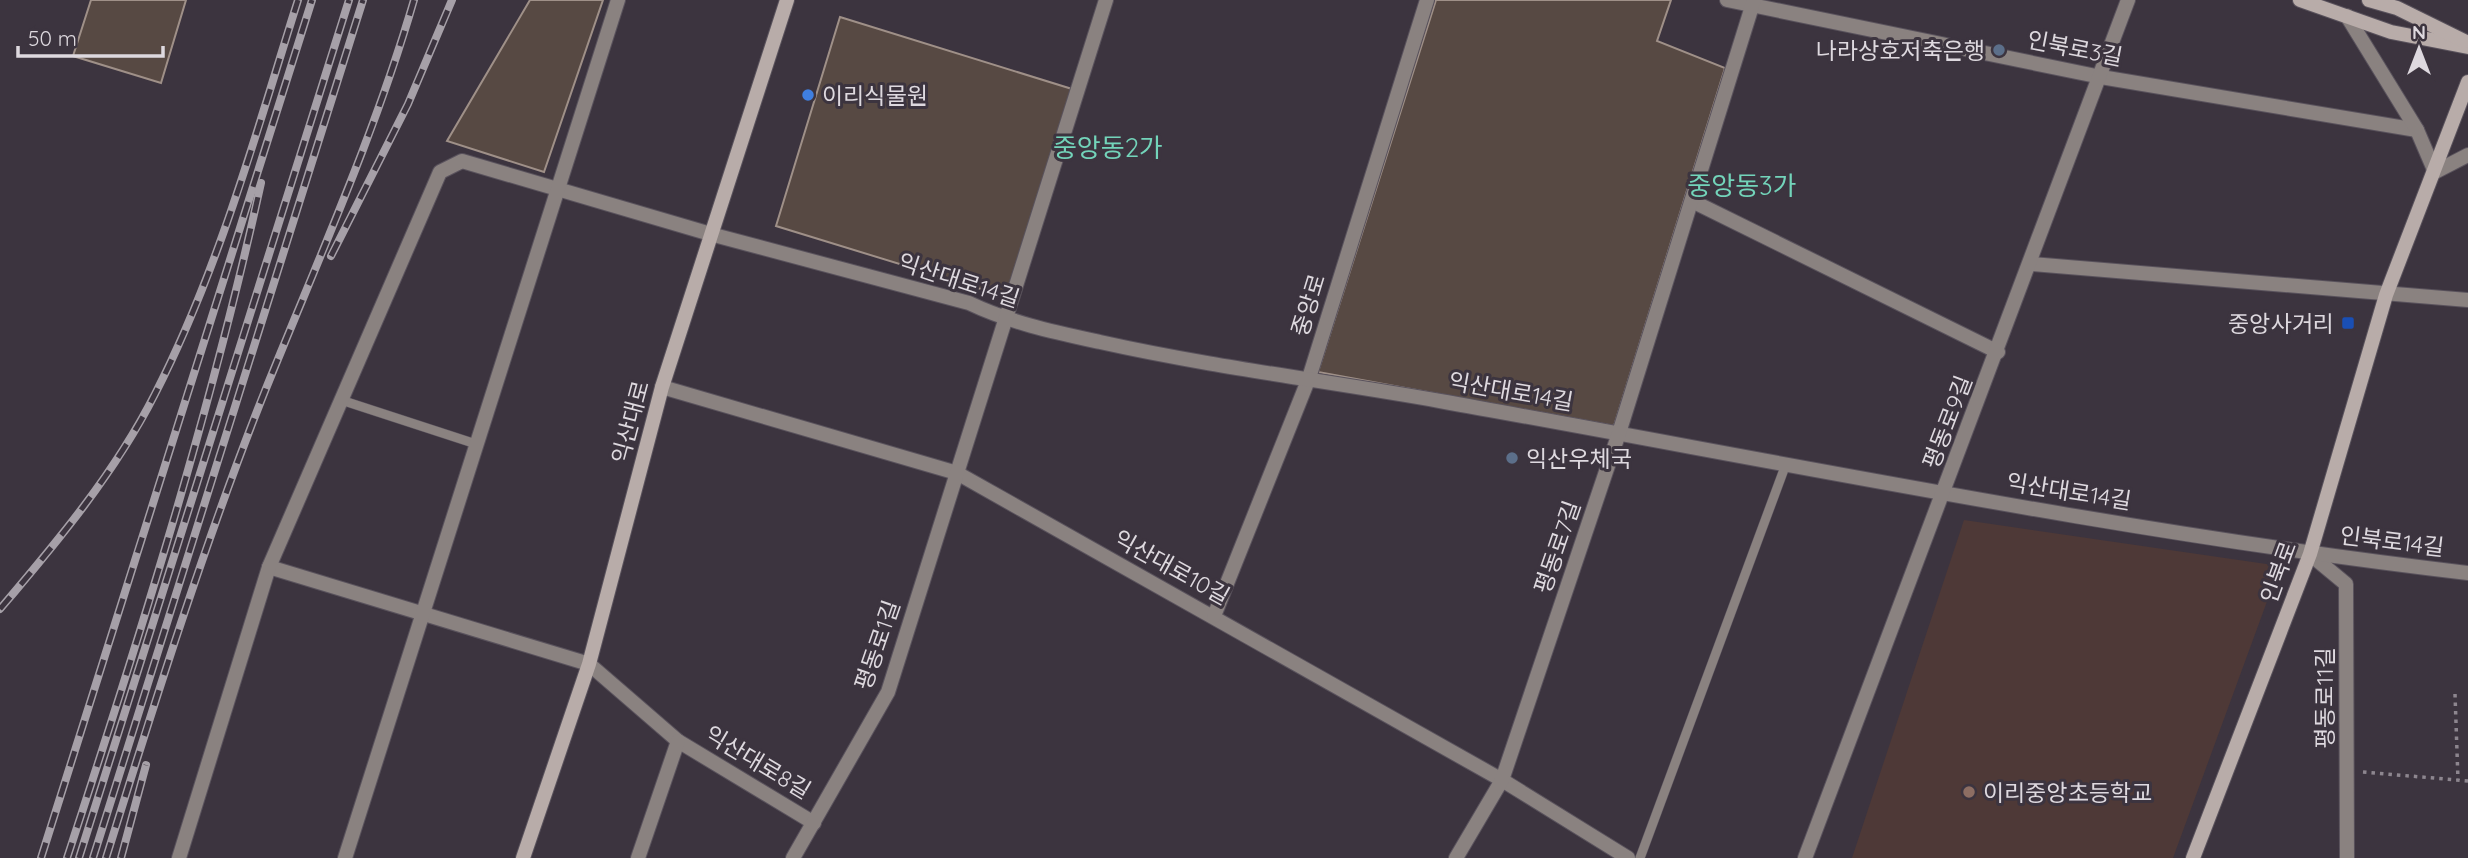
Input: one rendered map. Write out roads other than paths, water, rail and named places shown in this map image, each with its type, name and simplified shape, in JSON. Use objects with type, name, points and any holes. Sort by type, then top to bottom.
[{"type":"street","points":[[345,858],[618,0]]},
{"type":"street","name":"익산대로","points":[[523,858],[589,664],[662,387],[714,235],[787,0]]},
{"type":"street","points":[[957,472],[1107,0]]},
{"type":"street","name":"중앙로","points":[[1214,616],[1309,378],[1427,0]]},
{"type":"street","name":"인북로3길","points":[[1727,0],[1753,3],[2101,77],[2417,130]]},
{"type":"street","name":"평동로9길","points":[[1805,858],[1998,352],[2128,0]]},
{"type":"street","points":[[2300,0],[2390,32],[2468,45]]},
{"type":"street","points":[[2374,1],[2397,8],[2468,45]]},
{"type":"street","name":"평동로7길","points":[[1456,858],[1502,780],[1619,433],[1753,3]]},
{"type":"street","points":[[2347,16],[2417,130],[2435,172],[2468,155]]},
{"type":"street","name":"인북로","points":[[2193,858],[2310,554],[2386,295],[2468,82]]},
{"type":"street","name":"익산대로14길","points":[[179,858],[269,567],[440,172],[462,161],[714,235],[969,303],[1006,321],[1160,356],[1309,378],[1944,494],[2310,554]]},
{"type":"street","points":[[1692,201],[1998,352]]},
{"type":"street","points":[[2031,264],[2468,300]]},
{"type":"street","name":"익산대로10길","points":[[662,387],[957,472],[1502,780],[1628,858]]},
{"type":"street","name":"평동로1길","points":[[793,858],[888,692],[957,472]]},
{"type":"street","name":"인북로14길","points":[[2310,554],[2468,573]]},
{"type":"street","name":"평동로11길","points":[[2310,554],[2346,584],[2347,858]]},
{"type":"street","points":[[269,567],[589,664]]},
{"type":"street","name":"익산대로8길","points":[[589,664],[678,741],[814,823]]},
{"type":"street","name":"익산대로8길","points":[[638,858],[678,741]]},
{"type":"lane","points":[[341,400],[477,444]]},
{"type":"lane","points":[[1640,858],[1786,464]]},
{"type":"railway","points":[[0,609],[64,532],[122,452],[178,347],[235,200],[298,0]]},
{"type":"railway","points":[[41,858],[312,0]]},
{"type":"railway","points":[[79,858],[349,0]]},
{"type":"railway","points":[[93,858],[363,0]]},
{"type":"railway","points":[[106,858],[221,506],[363,149],[414,0]]},
{"type":"railway","points":[[331,256],[408,104],[452,0]]},
{"type":"railway","points":[[67,858],[173,523],[220,354],[261,183]]},
{"type":"railway","points":[[121,858],[146,765]]},
{"type":"place","name":"나라상호저축은행","points":[[1999,50]]},
{"type":"place","name":"이리식물원","points":[[808,95]]},
{"type":"place","name":"중앙사거리","points":[[2348,323]]},
{"type":"place","name":"익산우체국","points":[[1512,458]]},
{"type":"place","name":"이리중앙초등학교","points":[[1969,792]]},
{"type":"district","name":"중앙동2가","points":[[1108,147]]},
{"type":"district","name":"중앙동3가","points":[[1742,185]]}]
